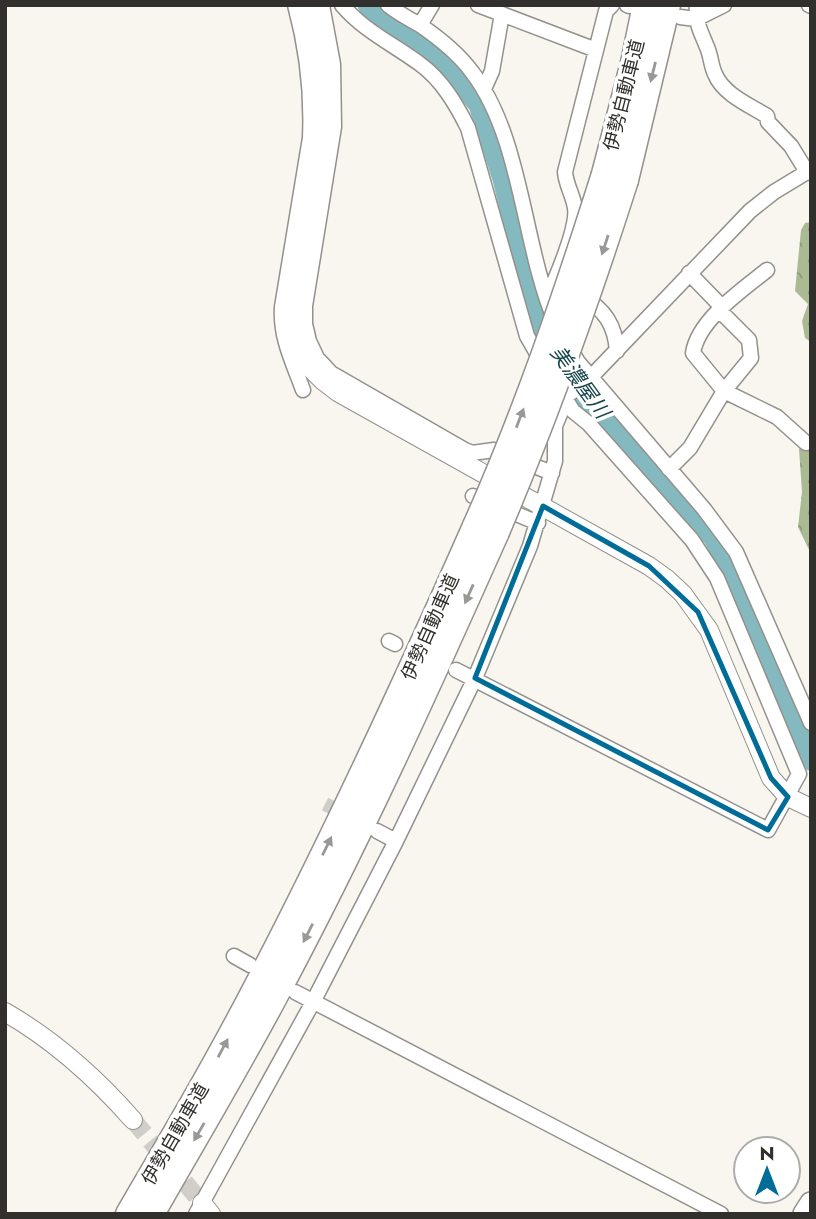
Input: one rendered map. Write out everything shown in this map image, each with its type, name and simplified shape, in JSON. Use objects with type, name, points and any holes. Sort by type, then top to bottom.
[{"type":"highway","name":"伊勢自動車道","points":[[128,1214],[202,1088],[311,880],[486,529],[520,478],[588,298],[615,177],[645,5]]},
{"type":"highway","name":"伊勢自動車道","points":[[615,177],[674,11]]},
{"type":"highway","name":"伊勢自動車道","points":[[152,1214],[275,997],[331,888],[407,732],[486,529]]},
{"type":"highway","points":[[116,1214],[149,1158],[202,1088]]},
{"type":"main road","points":[[804,1214],[811,1203]]},
{"type":"street","points":[[295,5],[308,69],[310,138],[281,326],[303,390]]},
{"type":"street","points":[[308,5],[322,70],[323,89],[321,128],[293,304],[294,332],[308,366],[339,393],[540,514],[649,566],[667,579],[683,594],[709,630],[772,778],[788,797],[811,808]]},
{"type":"street","points":[[322,5],[333,64],[335,95],[334,127],[305,306],[305,324],[317,358],[331,373],[350,386],[465,450],[472,453],[494,450],[552,473]]},
{"type":"street","points":[[342,5],[354,20],[421,65],[441,83],[457,105],[468,128],[527,335],[534,350],[567,397],[573,411],[589,424],[692,540],[717,578],[799,774],[768,830],[456,670]]},
{"type":"street","points":[[388,5],[420,25],[455,54],[484,89],[497,117],[510,157],[562,336],[589,379],[704,509],[736,552],[811,723]]},
{"type":"street","points":[[420,25],[432,5]]},
{"type":"street","points":[[478,5],[596,50]]},
{"type":"street","points":[[550,290],[575,221],[575,207],[566,184],[565,172],[606,11],[612,5]]},
{"type":"street","points":[[674,11],[696,12],[724,5]]},
{"type":"street","points":[[203,1210],[396,841],[474,678],[530,546],[556,454],[555,426],[567,397],[617,351],[750,211],[774,192],[809,173],[766,116],[729,92],[715,76],[696,12]]},
{"type":"street","points":[[484,89],[492,71],[502,14]]},
{"type":"street","points":[[767,270],[721,309],[695,340],[693,353],[724,391],[777,417],[806,443]]},
{"type":"street","points":[[669,469],[690,448],[724,391],[751,358],[749,340],[689,273]]},
{"type":"street","points":[[550,290],[583,297],[603,311],[616,335],[617,351]]},
{"type":"street","points":[[473,496],[540,514]]},
{"type":"street","points":[[377,831],[396,841]]},
{"type":"street","points":[[234,956],[250,965]]},
{"type":"street","points":[[295,992],[721,1214]]},
{"type":"street","points":[[5,1013],[49,1042],[116,1100],[133,1120]]},
{"type":"highlighted area","points":[[543,506],[649,566],[698,612],[771,778],[788,797],[768,830],[475,678]]},
{"type":"green space","points":[[811,222],[811,342],[805,338],[802,321],[808,304],[795,291],[801,230],[805,223]]},
{"type":"green space","points":[[804,442],[811,442],[811,554],[798,527],[802,492],[799,449]]},
{"type":"waterway","name":"美濃屋川","points":[[368,5],[388,25],[449,67],[479,105],[503,179],[537,320],[585,398],[714,538],[768,651],[811,760]]},
{"type":"tunnel","points":[[325,804],[349,816]]},
{"type":"tunnel","points":[[133,1120],[202,1203]]}]
